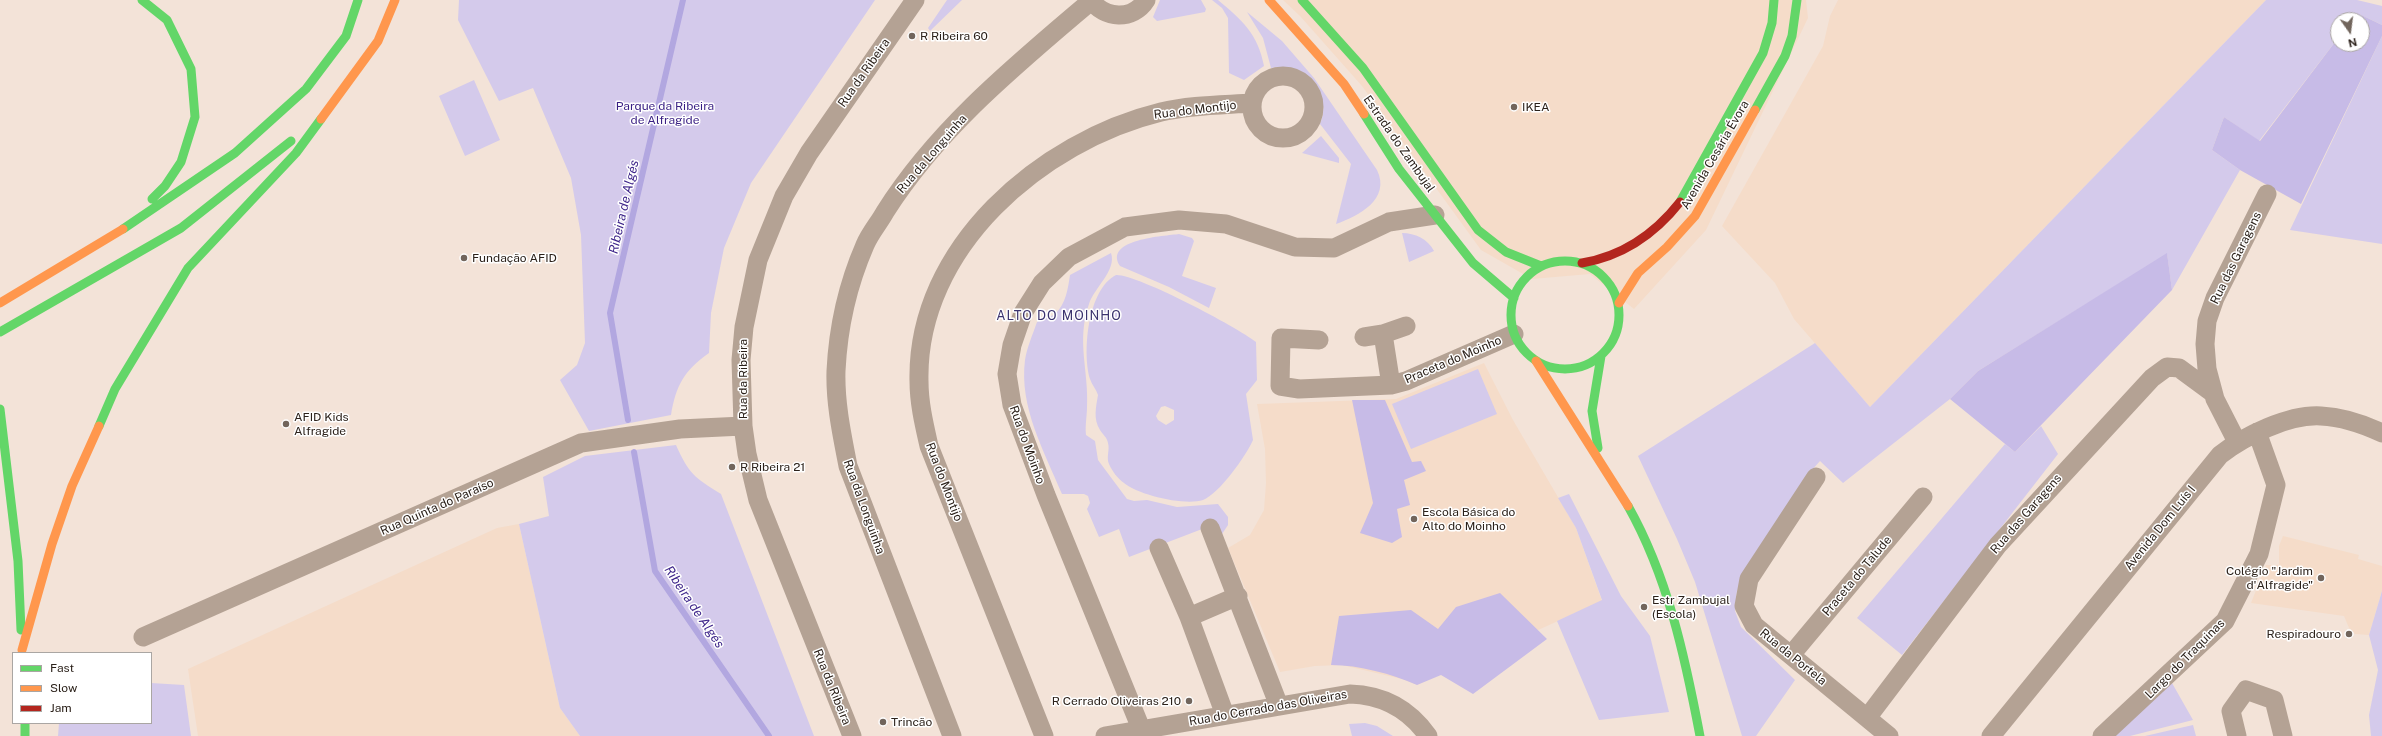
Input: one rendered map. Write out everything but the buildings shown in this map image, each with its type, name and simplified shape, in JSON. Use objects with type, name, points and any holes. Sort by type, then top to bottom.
[{"type":"main road","points":[[118,232],[169,180],[181,162],[195,117],[191,69],[167,20],[142,0]]},
{"type":"main road","points":[[346,36],[358,0]]},
{"type":"main road","points":[[0,303],[118,232],[235,153],[306,89],[346,36],[368,0]]},
{"type":"main road","points":[[22,651],[52,544],[72,486],[115,389],[188,268],[296,153],[378,41],[395,0]]},
{"type":"main road","name":"Estrada do Zambujal","points":[[1269,0],[1344,84],[1399,169],[1473,262],[1514,298]]},
{"type":"main road","name":"Estrada do Zambujal","points":[[1302,0],[1363,68],[1438,176],[1478,230],[1506,252],[1541,266]]},
{"type":"main road","name":"Avenida Cesária Évora","points":[[1582,263],[1600,260],[1622,253],[1658,227],[1670,215],[1689,187],[1766,46],[1773,17],[1774,0]]},
{"type":"main road","name":"Avenida Cesária Évora","points":[[1619,303],[1638,273],[1684,229],[1703,204],[1785,56],[1792,36],[1797,0]]},
{"type":"main road","points":[[0,332],[55,298],[181,228],[321,118]]},
{"type":"main road","points":[[1536,361],[1552,368],[1569,369],[1586,365],[1601,356],[1609,348],[1619,326],[1619,303],[1614,290],[1606,278],[1595,269],[1582,263],[1554,262],[1541,266],[1529,274],[1520,285],[1514,298],[1511,322],[1514,334],[1523,349],[1536,361],[1603,464],[1632,513],[1654,561],[1673,613],[1689,676],[1700,736]]},
{"type":"main road","points":[[1601,356],[1592,393],[1590,416],[1603,464]]},
{"type":"main road","points":[[0,409],[18,561],[22,651]]},
{"type":"main road","points":[[25,724],[26,736]]},
{"type":"street","name":"Rua da Ribeira","points":[[852,736],[758,500],[747,454],[743,426],[741,360],[744,327],[758,260],[784,196],[809,153],[915,0]]},
{"type":"street","points":[[1091,1],[1107,14],[1117,16],[1136,10],[1146,0]]},
{"type":"street","name":"Rua da Longuinha","points":[[952,736],[848,466],[840,427],[836,372],[841,329],[850,286],[865,244],[903,185],[976,103],[1017,64],[1091,1]]},
{"type":"street","name":"Rua do Montijo","points":[[1044,736],[928,446],[921,411],[919,380],[922,346],[936,292],[949,266],[985,216],[1016,186],[1074,145],[1132,120],[1163,111],[1252,103]]},
{"type":"street","name":"Rua das Garagens","points":[[2237,442],[2213,393],[2207,369],[2205,344],[2207,321],[2215,298],[2267,194]]},
{"type":"street","name":"Rua do Moinho","points":[[1143,733],[1076,569],[1012,405],[1007,374],[1012,345],[1023,313],[1042,283],[1069,257],[1125,227],[1179,220],[1226,224],[1295,247],[1334,248],[1388,222],[1435,215]]},
{"type":"street","points":[[1364,337],[1384,334],[1406,326]]},
{"type":"street","name":"Praceta do Moinho","points":[[1384,334],[1391,385]]},
{"type":"street","name":"Praceta do Moinho","points":[[1319,340],[1281,338],[1280,386],[1300,389],[1391,385],[1406,381],[1514,334]]},
{"type":"street","name":"Rua das Garagens","points":[[1867,718],[1998,545],[2152,378],[2167,367],[2178,368],[2213,393]]},
{"type":"street","name":"Avenida Dom Luís I","points":[[1991,736],[2220,455],[2237,442],[2256,432],[2287,421],[2320,415],[2362,423],[2382,432]]},
{"type":"street","name":"Rua Quinta do Paraíso","points":[[143,637],[581,443],[680,429],[743,426]]},
{"type":"street","name":"Largo do Traquinas","points":[[2102,736],[2225,621],[2258,554],[2276,485],[2256,432]]},
{"type":"street","name":"Rua da Portela","points":[[1816,477],[1749,579],[1744,606],[1754,625],[1889,736]]},
{"type":"street","name":"Praceta do Talude","points":[[1791,655],[1923,497]]},
{"type":"street","points":[[1210,528],[1238,596],[1279,706]]},
{"type":"street","points":[[1159,548],[1189,617],[1225,715]]},
{"type":"street","points":[[1189,617],[1238,596]]},
{"type":"street","points":[[2237,736],[2231,711],[2246,690],[2274,700],[2283,736]]},
{"type":"street","name":"Rua do Cerrado das Oliveiras","points":[[1105,736],[1143,733],[1225,715],[1350,694],[1363,694],[1397,706],[1420,724],[1428,736]]},
{"type":"shaded area","points":[[1283,0],[1806,0],[1808,18],[1706,230],[1634,309],[1590,274],[1532,279],[1481,250],[1362,86],[1300,16]]},
{"type":"shaded area","points":[[1838,0],[2266,0],[1870,407],[1794,319],[1775,283],[1722,226],[1823,46],[1830,16]]},
{"type":"shaded area","points":[[2370,19],[2382,25],[2382,36],[2301,204],[2240,170],[2212,150],[2224,117],[2260,141],[2330,49],[2330,52],[2370,52]]},
{"type":"shaded area","points":[[2167,253],[2172,290],[2015,452],[1950,399],[1978,371]]},
{"type":"shaded area","name":"Escola Básica do Alto do Moinho","points":[[1484,363],[1513,420],[1576,528],[1602,601],[1417,685],[1402,679],[1342,665],[1315,666],[1280,672],[1228,548],[1250,535],[1264,510],[1266,483],[1265,449],[1257,404],[1396,399]]},
{"type":"shaded area","points":[[1352,400],[1385,400],[1412,462],[1421,461],[1426,471],[1404,480],[1410,505],[1397,509],[1402,537],[1392,543],[1360,533],[1373,503]]},
{"type":"shaded area","points":[[519,524],[560,708],[580,736],[198,736],[188,669],[497,528]]},
{"type":"shaded area","name":"Colégio \"Jardim d'Alfragide\"","points":[[2283,536],[2359,555],[2358,559],[2382,566],[2382,591],[2369,635],[2355,634],[2349,628],[2344,616],[2251,603],[2266,565],[2279,565],[2279,546]]},
{"type":"shaded area","points":[[1500,593],[1547,639],[1473,694],[1441,675],[1417,685],[1397,677],[1375,671],[1342,665],[1331,665],[1339,616],[1411,610],[1438,629],[1456,607]]},
{"type":"green space","name":"Parque da Ribeira de Alfragide","points":[[459,0],[875,0],[751,183],[724,248],[711,313],[709,353],[693,366],[682,380],[673,404],[671,415],[589,431],[560,380],[577,365],[585,343],[581,235],[571,178],[533,88],[499,101],[458,20]]},
{"type":"green space","points":[[947,0],[962,0],[930,31],[928,28]]},
{"type":"green space","points":[[1160,0],[1201,0],[1206,9],[1205,12],[1157,21],[1153,17]]},
{"type":"green space","points":[[1212,0],[1218,0],[1242,21],[1258,45],[1264,66],[1244,80],[1229,73],[1228,18],[1222,8]]},
{"type":"green space","points":[[2266,0],[2357,0],[2382,6],[2382,25],[2370,19],[2370,12],[2330,12],[2330,48],[2259,141],[2224,117],[2212,150],[2240,170],[2172,290],[2167,254],[1978,371],[1950,399],[1843,483],[1820,461],[1811,471],[1737,591],[1735,611],[1741,627],[1795,680],[1756,736],[1742,736],[1695,582],[1677,539],[1638,456],[1815,343],[1870,407]]},
{"type":"green space","points":[[1247,12],[1282,41],[1314,78],[1377,170],[1380,180],[1380,190],[1376,198],[1363,211],[1345,221],[1336,224],[1351,164],[1320,124],[1323,112],[1323,101],[1319,91],[1304,75],[1294,70],[1283,67],[1271,68],[1263,38]]},
{"type":"green space","points":[[2382,36],[2382,244],[2290,230]]},
{"type":"green space","points":[[474,80],[500,140],[465,156],[439,96]]},
{"type":"green space","points":[[1321,136],[1339,158],[1339,163],[1302,153]]},
{"type":"green space","points":[[1402,233],[1412,234],[1425,240],[1434,251],[1409,262]]},
{"type":"green space","points":[[1179,234],[1192,238],[1194,241],[1182,276],[1216,288],[1209,308],[1169,287],[1120,266],[1117,257],[1120,250],[1128,245],[1150,238]]},
{"type":"green space","points":[[1111,253],[1111,266],[1089,304],[1083,331],[1087,394],[1086,435],[1095,441],[1098,460],[1127,499],[1134,501],[1147,500],[1177,507],[1218,504],[1228,517],[1228,525],[1220,537],[1210,526],[1129,557],[1119,529],[1099,537],[1087,509],[1090,503],[1088,496],[1084,494],[1062,494],[1034,428],[1029,412],[1024,377],[1026,355],[1037,322],[1055,314],[1062,306],[1066,296],[1070,275]]},
{"type":"green space","points":[[1116,275],[1144,283],[1187,302],[1256,342],[1257,380],[1246,394],[1253,440],[1224,483],[1203,500],[1185,502],[1140,492],[1115,475],[1109,464],[1109,448],[1107,441],[1096,422],[1096,404],[1098,395],[1090,379],[1087,353],[1087,337],[1093,307],[1099,293],[1107,282]],"holes":[[[1165,406],[1174,410],[1174,420],[1166,425],[1158,420],[1156,416],[1161,407]]]},
{"type":"green space","points":[[1478,369],[1497,414],[1411,449],[1392,404]]},
{"type":"green space","points":[[2041,426],[2058,454],[1902,655],[1857,618],[2005,444],[2015,452]]},
{"type":"green space","points":[[676,445],[693,474],[721,494],[814,736],[580,736],[560,708],[519,524],[549,516],[543,477],[585,456]]},
{"type":"green space","points":[[1569,494],[1621,596],[1650,636],[1669,712],[1599,720],[1557,621],[1602,600],[1576,528],[1558,498]]},
{"type":"green space","points":[[2382,591],[2382,736],[2371,736],[2369,715],[2378,670],[2369,635]]},
{"type":"green space","points":[[152,683],[184,685],[191,736],[58,736],[59,724],[152,724]]},
{"type":"green space","points":[[2172,683],[2193,720],[2130,736],[2114,736]]},
{"type":"green space","points":[[1365,723],[1377,726],[1393,736],[1352,736],[1349,724]]},
{"type":"green space","points":[[2193,725],[2196,736],[2145,736]]},
{"type":"waterway","name":"Ribeira de Algés","points":[[628,420],[610,313],[683,0]]},
{"type":"waterway","name":"Ribeira de Algés","points":[[634,452],[655,571],[769,736]]},
{"type":"traffic: fast","points":[[142,0],[167,20],[191,69],[195,117],[181,162],[165,186],[152,199]]},
{"type":"traffic: fast","points":[[123,229],[235,153],[306,89],[346,36],[358,0]]},
{"type":"traffic: fast","points":[[1302,0],[1363,68],[1478,230],[1506,252],[1541,266]]},
{"type":"traffic: fast","points":[[1680,202],[1763,53],[1772,23],[1774,0]]},
{"type":"traffic: fast","points":[[1755,110],[1785,56],[1792,36],[1797,0]]},
{"type":"traffic: fast","points":[[1364,114],[1399,169],[1473,263],[1514,298]]},
{"type":"traffic: fast","points":[[99,426],[115,389],[188,268],[296,153],[321,119]]},
{"type":"traffic: fast","points":[[0,332],[181,228],[291,141]]},
{"type":"traffic: fast","points":[[1565,261],[1586,265],[1603,277],[1615,294],[1619,315],[1615,336],[1603,353],[1586,365],[1565,369],[1544,365],[1527,353],[1515,336],[1511,315],[1515,294],[1527,277],[1544,265],[1565,261]]},
{"type":"traffic: fast","points":[[1598,448],[1592,411],[1601,356]]},
{"type":"traffic: fast","points":[[0,409],[18,561],[21,630]]},
{"type":"traffic: fast","points":[[1628,506],[1642,533],[1664,589],[1681,647],[1700,736]]},
{"type":"traffic: fast","points":[[25,724],[25,736]]},
{"type":"traffic: slow","points":[[321,119],[378,41],[395,0]]},
{"type":"traffic: slow","points":[[1269,0],[1344,84],[1364,114]]},
{"type":"traffic: slow","points":[[1619,303],[1638,273],[1667,247],[1695,216],[1755,110]]},
{"type":"traffic: slow","points":[[0,303],[123,229]]},
{"type":"traffic: slow","points":[[1536,361],[1628,506]]},
{"type":"traffic: slow","points":[[22,650],[52,544],[72,486],[99,426]]},
{"type":"traffic: jam","points":[[1582,263],[1611,255],[1637,242],[1670,214],[1680,202]]},
{"type":"place","name":"R Ribeira 60","points":[[912,36]]},
{"type":"place","name":"IKEA","points":[[1514,107]]},
{"type":"place","name":"Fundação AFID","points":[[464,258]]},
{"type":"place","name":"AFID Kids Alfragide","points":[[286,424]]},
{"type":"place","name":"R Ribeira 21","points":[[732,467]]},
{"type":"place","name":"Escola Básica do Alto do Moinho","points":[[1414,519]]},
{"type":"place","name":"Colégio \"Jardim d'Alfragide\"","points":[[2321,578]]},
{"type":"place","name":"Estr Zambujal (Escola)","points":[[1644,607]]},
{"type":"place","name":"Respiradouro","points":[[2349,634]]},
{"type":"place","name":"R Cerrado Oliveiras 210","points":[[1189,701]]},
{"type":"place","name":"Trincão","points":[[883,722]]},
{"type":"district","name":"ALTO DO MOINHO","points":[[1059,316]]}]
